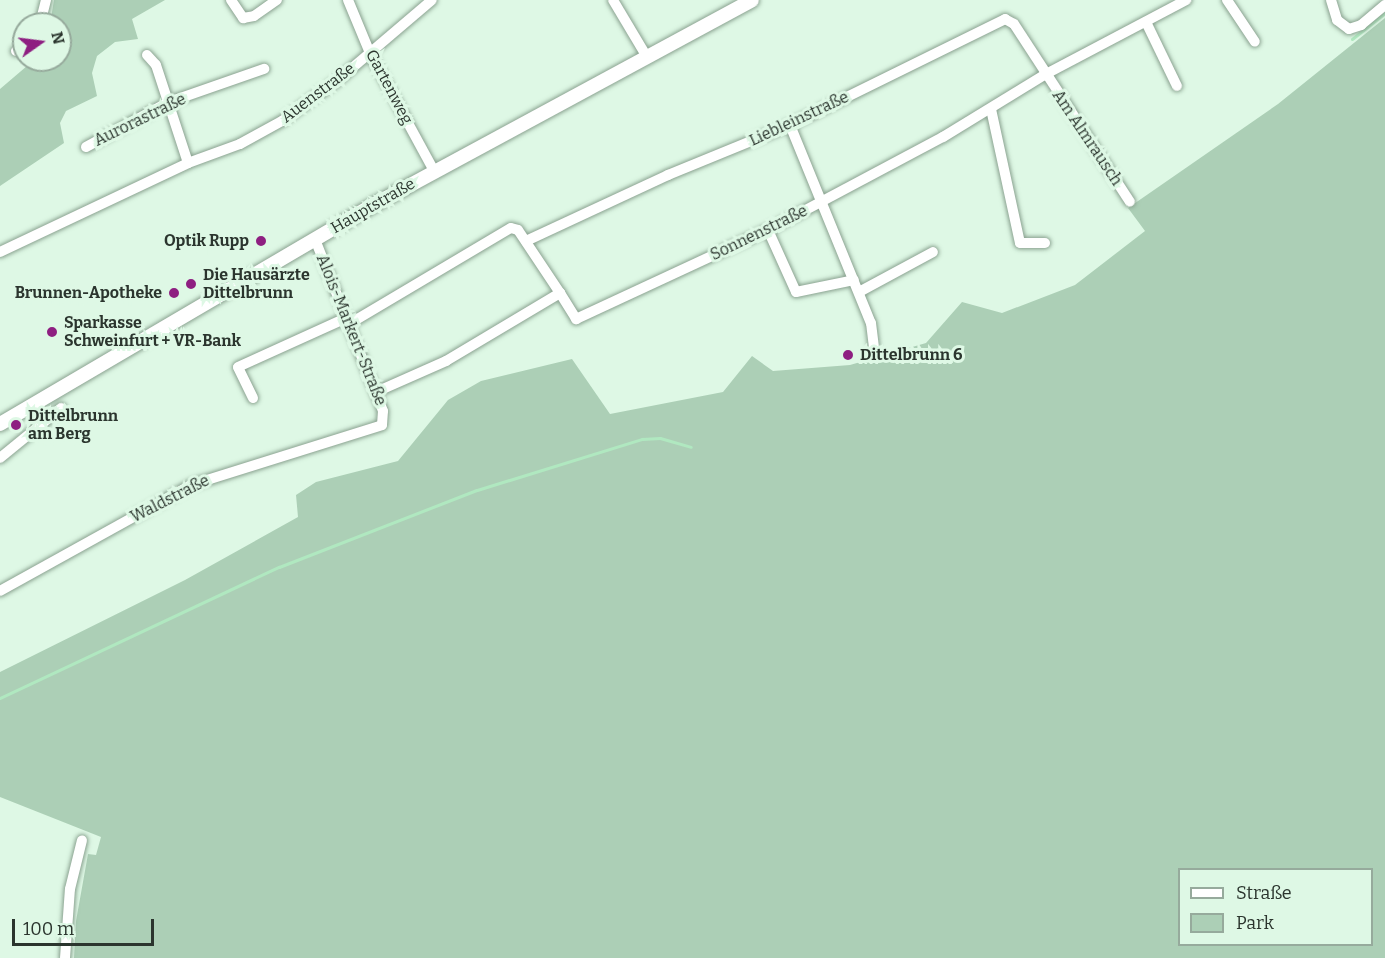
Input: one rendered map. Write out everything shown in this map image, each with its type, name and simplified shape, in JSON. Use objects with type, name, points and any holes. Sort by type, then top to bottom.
[{"type":"street","points":[[231,0],[243,18],[277,0]]},
{"type":"street","name":"Gartenweg","points":[[348,0],[370,53],[434,171]]},
{"type":"street","name":"Auenstraße","points":[[0,252],[188,163],[240,144],[282,121],[370,53],[432,0]]},
{"type":"street","points":[[613,0],[647,57]]},
{"type":"street","name":"Hauptstraße","points":[[0,424],[434,171],[752,0]]},
{"type":"street","name":"Sonnenstraße","points":[[560,293],[576,319],[768,230],[822,203],[991,109],[1044,75],[1186,0]]},
{"type":"street","points":[[1227,0],[1255,42]]},
{"type":"street","points":[[1331,0],[1337,20],[1344,27],[1361,25],[1385,5]]},
{"type":"street","name":"Liebleinstraße","points":[[526,241],[668,175],[790,125],[1002,19],[1014,24],[1044,75]]},
{"type":"street","points":[[1146,22],[1177,86]]},
{"type":"street","points":[[147,55],[156,65],[188,163]]},
{"type":"street","name":"Aurorastraße","points":[[86,147],[169,102],[264,69]]},
{"type":"street","name":"Am Almrausch","points":[[1044,75],[1130,202]]},
{"type":"street","points":[[991,109],[1020,243],[1045,243]]},
{"type":"street","points":[[790,125],[859,292],[871,324],[874,346]]},
{"type":"street","points":[[253,398],[238,367],[347,321],[502,230],[518,230],[560,293],[446,361],[376,392]]},
{"type":"street","points":[[768,230],[796,292],[854,280]]},
{"type":"street","name":"Alois-Markert-Straße","points":[[315,239],[376,392],[384,421]]},
{"type":"street","points":[[859,292],[933,252]]},
{"type":"street","points":[[0,458],[61,408]]},
{"type":"street","name":"Waldstraße","points":[[0,591],[191,485],[377,427],[384,421]]},
{"type":"street","points":[[65,958],[70,889],[82,840]]},
{"type":"green space","points":[[54,0],[165,0],[132,19],[138,39],[115,42],[97,56],[92,73],[97,96],[66,111],[60,123],[64,143],[0,186],[0,89],[20,72],[72,72],[72,12],[52,12]]},
{"type":"green space","points":[[1385,18],[1385,958],[74,958],[76,921],[88,854],[96,855],[101,837],[0,797],[0,672],[185,580],[298,517],[296,495],[316,482],[398,461],[448,400],[481,381],[572,359],[610,414],[723,392],[752,356],[773,371],[850,365],[926,343],[962,302],[1002,313],[1075,285],[1145,231],[1128,208],[1278,104]]},
{"type":"waterway","points":[[1352,39],[1385,13]]},
{"type":"waterway","points":[[0,698],[279,567],[477,490],[642,439],[660,438],[691,447]]},
{"type":"place","name":"Optik Rupp","points":[[261,241]]},
{"type":"place","name":"Die Hausärzte Dittelbrunn","points":[[191,284]]},
{"type":"place","name":"Brunnen-Apotheke","points":[[174,293]]},
{"type":"place","name":"Sparkasse Schweinfurt + VR-Bank","points":[[52,332]]},
{"type":"place","name":"Dittelbrunn 6","points":[[848,355]]},
{"type":"place","name":"Dittelbrunn am Berg","points":[[16,425]]}]
